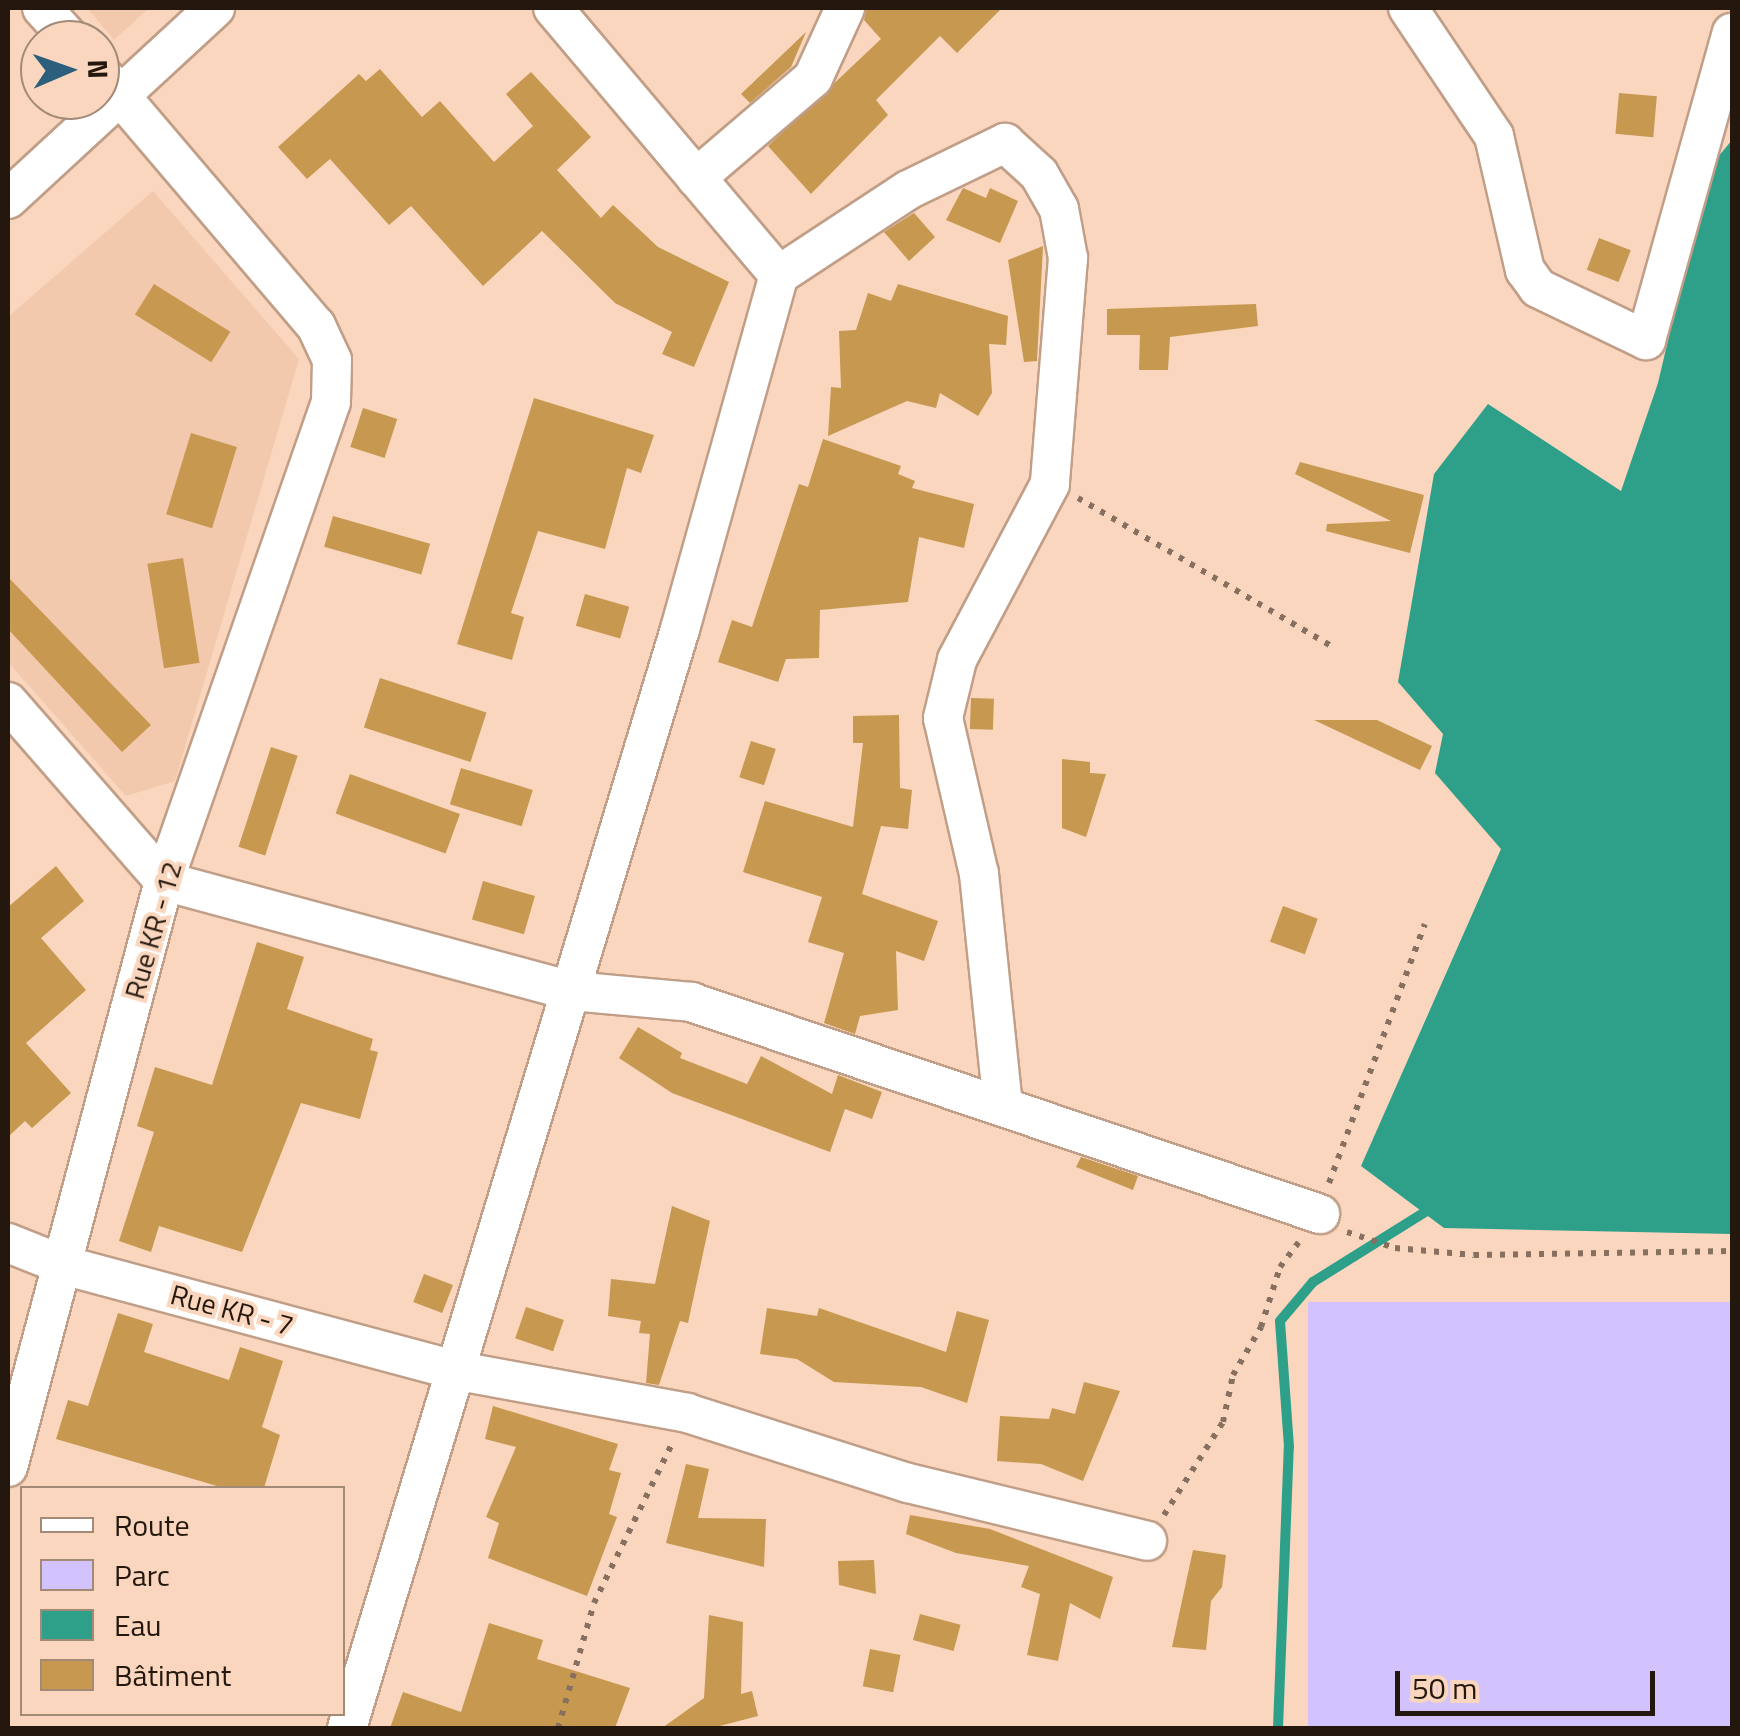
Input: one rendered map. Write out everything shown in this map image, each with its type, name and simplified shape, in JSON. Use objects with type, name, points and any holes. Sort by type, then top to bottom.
[{"type":"street","points":[[120,77],[214,8]]},
{"type":"street","points":[[553,8],[779,275]]},
{"type":"street","points":[[696,178],[813,78],[846,8]]},
{"type":"street","points":[[1408,8],[1494,136],[1525,270],[1538,288],[1646,340],[1732,34]]},
{"type":"street","name":"Rue KR - 12","points":[[8,1467],[164,880],[331,402],[332,360],[316,326],[120,96]]},
{"type":"street","points":[[8,199],[78,120]]},
{"type":"street","points":[[348,1728],[572,991],[779,275],[908,190],[998,143],[1013,146],[1039,174],[1067,232],[1050,484],[957,660],[943,718],[979,874],[1004,1108]]},
{"type":"street","points":[[8,702],[164,880],[572,991],[691,1002],[1320,1214]]},
{"type":"street","name":"Rue KR - 7","points":[[8,1242],[62,1265],[459,1371],[687,1413],[908,1483],[1148,1541]]},
{"type":"path","points":[[1050,484],[1125,521],[1330,645]]},
{"type":"path","points":[[1320,1214],[1360,1239],[1474,1256],[1732,1251]]},
{"type":"path","points":[[558,1728],[594,1602],[687,1413]]},
{"type":"shaded area","points":[[87,8],[149,8],[120,35],[120,20],[97,20]]},
{"type":"shaded area","points":[[153,191],[299,359],[175,781],[126,796],[8,662],[8,317]]},
{"type":"green space","points":[[1308,1302],[1732,1302],[1732,1728],[1308,1728]]},
{"type":"water","points":[[1732,140],[1732,1234],[1444,1228],[1361,1166],[1501,849],[1435,773],[1443,734],[1398,682],[1434,474],[1488,404],[1621,491],[1658,383],[1708,169]]},
{"type":"building","points":[[867,8],[1002,8],[957,53],[940,36],[876,100],[888,115],[811,194],[768,146],[881,39],[864,20]]},
{"type":"building","points":[[806,32],[791,67],[750,103],[741,94]]},
{"type":"building","points":[[380,69],[422,117],[440,101],[494,162],[533,126],[506,94],[531,72],[591,137],[557,170],[601,218],[613,205],[658,247],[729,282],[694,367],[662,354],[672,332],[615,303],[542,231],[483,286],[411,206],[389,225],[330,159],[307,179],[278,147],[359,74],[366,81]]},
{"type":"building","points":[[1619,93],[1657,96],[1653,137],[1615,134]]},
{"type":"building","points":[[963,188],[986,198],[990,188],[1018,201],[1000,243],[946,220]]},
{"type":"building","points":[[914,213],[935,237],[909,261],[884,232]]},
{"type":"building","points":[[1599,238],[1631,250],[1619,282],[1587,270]]},
{"type":"building","points":[[1043,246],[1037,361],[1024,362],[1008,260]]},
{"type":"building","points":[[154,284],[230,332],[211,362],[135,315]]},
{"type":"building","points":[[898,284],[1008,316],[1006,345],[989,344],[992,393],[978,416],[940,393],[936,408],[907,401],[828,436],[831,387],[841,388],[839,331],[856,330],[868,293],[891,301]]},
{"type":"building","points":[[1256,304],[1258,326],[1170,337],[1168,370],[1139,370],[1140,335],[1107,335],[1107,309]]},
{"type":"building","points":[[534,398],[654,435],[641,473],[627,468],[605,549],[538,531],[511,613],[524,617],[512,660],[457,644]]},
{"type":"building","points":[[363,408],[397,419],[385,458],[350,447]]},
{"type":"building","points":[[191,433],[237,447],[212,528],[166,514]]},
{"type":"building","points":[[823,439],[901,466],[898,474],[915,481],[912,488],[974,504],[964,548],[919,537],[908,602],[820,610],[819,658],[786,659],[778,682],[718,662],[732,620],[752,627],[799,484],[808,487]]},
{"type":"building","points":[[1300,462],[1424,495],[1410,553],[1326,531],[1327,524],[1391,521],[1295,474]]},
{"type":"building","points":[[333,516],[430,544],[421,575],[324,547]]},
{"type":"building","points":[[183,558],[200,663],[164,668],[147,564]]},
{"type":"building","points":[[8,577],[151,725],[122,752],[8,629]]},
{"type":"building","points":[[585,594],[629,607],[620,638],[576,626]]},
{"type":"building","points":[[380,678],[487,713],[470,762],[364,727]]},
{"type":"building","points":[[971,698],[994,699],[993,730],[970,729]]},
{"type":"building","points":[[899,715],[900,788],[912,790],[908,829],[881,826],[862,894],[938,921],[924,961],[896,951],[898,1010],[860,1016],[855,1034],[824,1023],[844,953],[808,942],[822,897],[743,872],[765,801],[853,827],[863,743],[853,743],[853,716]]},
{"type":"building","points":[[1314,720],[1377,720],[1432,746],[1420,770]]},
{"type":"building","points":[[751,741],[776,749],[764,785],[739,777]]},
{"type":"building","points":[[271,747],[298,756],[265,856],[239,847]]},
{"type":"building","points":[[1062,759],[1090,762],[1090,773],[1106,774],[1086,837],[1062,828]]},
{"type":"building","points":[[461,768],[533,790],[522,826],[450,804]]},
{"type":"building","points":[[350,774],[460,814],[446,853],[336,813]]},
{"type":"building","points":[[56,866],[84,901],[41,938],[86,990],[26,1043],[71,1093],[32,1128],[25,1121],[8,1137],[8,907]]},
{"type":"building","points":[[483,881],[535,896],[524,934],[472,919]]},
{"type":"building","points":[[1283,906],[1318,919],[1305,954],[1270,942]]},
{"type":"building","points":[[257,942],[304,957],[287,1009],[373,1039],[370,1050],[378,1052],[360,1119],[301,1103],[242,1252],[159,1226],[151,1252],[119,1241],[154,1132],[137,1126],[155,1067],[212,1085]]},
{"type":"building","points":[[638,1027],[682,1053],[680,1058],[747,1084],[761,1056],[832,1094],[838,1075],[882,1092],[872,1119],[845,1109],[830,1152],[672,1093],[619,1058]]},
{"type":"building","points":[[1081,1157],[1138,1176],[1133,1190],[1076,1167]]},
{"type":"building","points":[[672,1206],[710,1221],[688,1323],[680,1321],[659,1385],[646,1383],[650,1334],[639,1333],[641,1321],[608,1316],[611,1279],[655,1284]]},
{"type":"building","points":[[424,1274],[453,1285],[442,1313],[413,1302]]},
{"type":"building","points":[[526,1307],[564,1320],[553,1351],[515,1338]]},
{"type":"building","points":[[767,1308],[817,1316],[819,1308],[946,1352],[957,1311],[989,1320],[967,1403],[921,1387],[834,1382],[797,1359],[760,1354]]},
{"type":"building","points":[[118,1313],[153,1324],[144,1352],[229,1380],[240,1347],[283,1361],[262,1427],[280,1435],[265,1486],[217,1486],[56,1439],[68,1400],[88,1406]]},
{"type":"building","points":[[1084,1382],[1120,1391],[1083,1481],[1041,1464],[997,1461],[1000,1416],[1049,1419],[1052,1408],[1075,1414]]},
{"type":"building","points":[[493,1406],[618,1444],[609,1470],[621,1473],[609,1514],[617,1517],[587,1596],[488,1558],[499,1523],[486,1517],[516,1447],[485,1439]]},
{"type":"building","points":[[686,1464],[709,1469],[698,1518],[766,1519],[764,1567],[666,1543]]},
{"type":"building","points":[[910,1515],[990,1529],[1113,1577],[1100,1619],[1070,1603],[1058,1661],[1027,1655],[1040,1594],[1021,1587],[1029,1566],[956,1553],[906,1534]]},
{"type":"building","points":[[1193,1550],[1226,1555],[1222,1587],[1211,1601],[1206,1650],[1172,1647]]},
{"type":"building","points":[[874,1560],[876,1594],[839,1585],[838,1561]]},
{"type":"building","points":[[920,1614],[961,1625],[954,1651],[913,1640]]},
{"type":"building","points":[[709,1615],[743,1622],[741,1694],[752,1691],[758,1716],[712,1728],[662,1728],[704,1698]]},
{"type":"building","points":[[489,1623],[543,1640],[537,1659],[630,1688],[615,1728],[390,1728],[403,1692],[461,1712]]},
{"type":"building","points":[[870,1649],[900,1655],[893,1692],[863,1686]]},
{"type":"waterway","points":[[1278,1728],[1289,1447],[1280,1321],[1313,1282],[1433,1207]]}]
